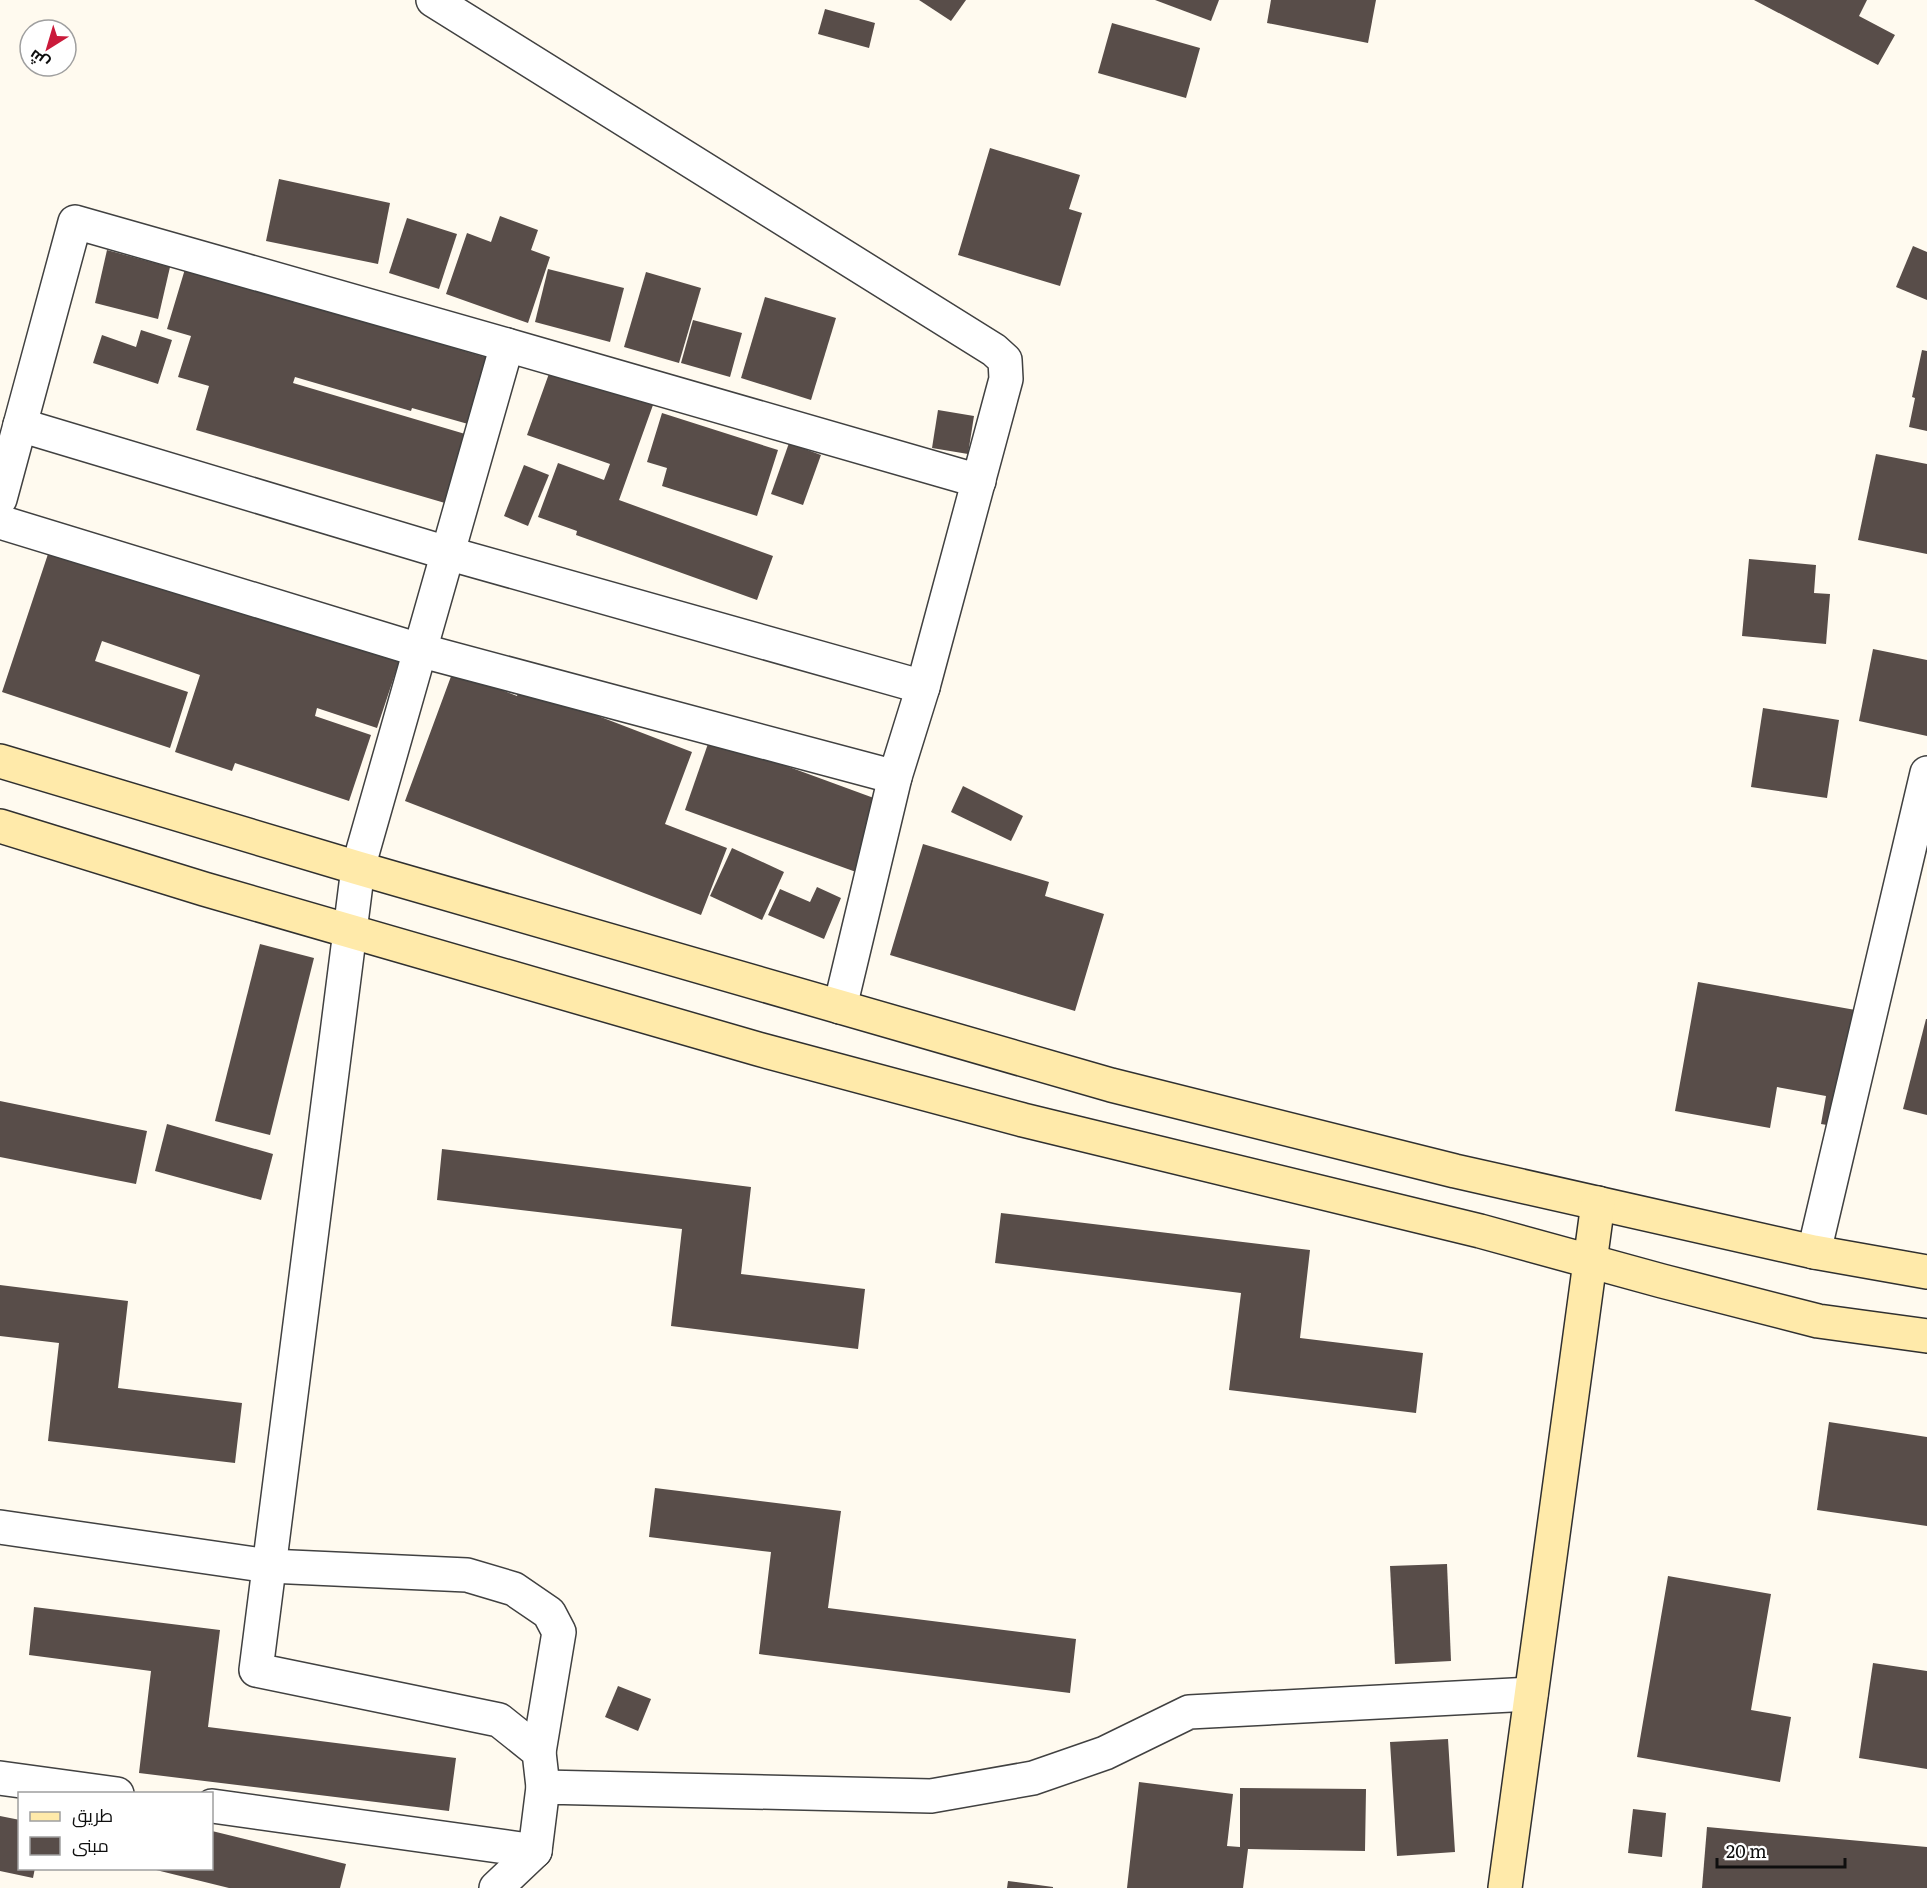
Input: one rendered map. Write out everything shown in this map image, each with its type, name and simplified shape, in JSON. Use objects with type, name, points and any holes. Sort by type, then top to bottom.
[{"type":"main road","points":[[0,761],[357,868],[1111,1085],[1455,1171],[1814,1251],[1927,1272]]},
{"type":"main road","points":[[0,826],[350,931],[825,1067],[1023,1120],[1480,1231],[1818,1321],[1927,1336]]},
{"type":"main road","points":[[1505,1888],[1598,1203]]},
{"type":"street","points":[[433,0],[994,350],[1005,360],[1006,379],[923,687],[895,777],[840,1007]]},
{"type":"street","points":[[0,499],[75,222],[979,481]]},
{"type":"street","points":[[507,345],[357,868],[256,1670],[498,1720],[539,1752]]},
{"type":"street","points":[[20,425],[447,553],[923,687]]},
{"type":"street","points":[[0,522],[419,650],[895,777]]},
{"type":"street","points":[[1814,1251],[1927,773]]},
{"type":"street","points":[[0,1527],[268,1566],[467,1575],[514,1588],[549,1613],[559,1632],[539,1752],[543,1787],[535,1851],[496,1888]]},
{"type":"street","points":[[543,1787],[931,1796],[1033,1778],[1105,1753],[1189,1712],[1531,1694]]},
{"type":"street","points":[[0,1778],[102,1792]]},
{"type":"street","points":[[213,1806],[535,1851]]},
{"type":"building","points":[[919,0],[966,0],[951,21]]},
{"type":"building","points":[[1155,0],[1219,0],[1211,21]]},
{"type":"building","points":[[1271,0],[1376,0],[1368,43],[1267,23]]},
{"type":"building","points":[[1754,0],[1867,0],[1859,16],[1895,35],[1878,65]]},
{"type":"building","points":[[825,9],[875,23],[869,48],[818,34]]},
{"type":"building","points":[[1112,23],[1200,48],[1186,98],[1098,73]]},
{"type":"building","points":[[990,148],[1080,175],[1069,209],[1082,213],[1060,286],[958,255]]},
{"type":"building","points":[[279,179],[390,203],[378,264],[266,241]]},
{"type":"building","points":[[500,216],[538,230],[531,250],[550,257],[528,323],[446,294],[467,233],[491,242]]},
{"type":"building","points":[[407,218],[457,234],[439,289],[389,273]]},
{"type":"building","points":[[1913,246],[1927,252],[1927,300],[1896,287]]},
{"type":"building","points":[[107,250],[170,267],[158,319],[95,303]]},
{"type":"building","points":[[185,269],[502,362],[482,428],[412,408],[411,411],[295,377],[293,383],[482,439],[462,508],[196,430],[209,386],[178,377],[191,336],[167,329]]},
{"type":"building","points":[[548,269],[624,288],[610,342],[535,322]]},
{"type":"building","points":[[646,272],[701,288],[679,363],[624,347]]},
{"type":"building","points":[[765,297],[836,318],[811,400],[741,378]]},
{"type":"building","points":[[693,320],[742,333],[730,377],[681,363]]},
{"type":"building","points":[[141,330],[172,340],[158,384],[93,363],[102,335],[136,347]]},
{"type":"building","points":[[1922,350],[1927,351],[1927,431],[1909,427],[1915,398],[1912,397]]},
{"type":"building","points":[[551,368],[653,405],[619,500],[773,556],[757,600],[576,535],[577,531],[538,517],[558,463],[604,480],[610,464],[527,435]]},
{"type":"building","points":[[938,410],[974,416],[968,454],[932,448]]},
{"type":"building","points":[[662,413],[778,450],[757,516],[662,486],[667,468],[647,462]]},
{"type":"building","points":[[789,443],[821,455],[803,505],[771,494]]},
{"type":"building","points":[[1876,454],[1927,464],[1927,554],[1858,540]]},
{"type":"building","points":[[524,465],[549,475],[528,526],[504,516]]},
{"type":"building","points":[[53,539],[401,656],[377,728],[317,708],[315,716],[371,735],[349,801],[235,763],[232,771],[175,752],[200,675],[102,641],[95,661],[188,692],[170,748],[2,692]]},
{"type":"building","points":[[1749,559],[1816,565],[1814,593],[1830,594],[1826,644],[1742,636]]},
{"type":"building","points":[[1873,649],[1927,660],[1927,736],[1859,721]]},
{"type":"building","points":[[453,671],[517,696],[520,686],[692,752],[665,824],[727,848],[701,915],[405,801]]},
{"type":"building","points":[[1763,708],[1839,720],[1827,798],[1751,787]]},
{"type":"building","points":[[710,738],[882,801],[856,872],[685,810]]},
{"type":"building","points":[[963,786],[1023,816],[1011,841],[951,812]]},
{"type":"building","points":[[923,844],[1049,882],[1045,896],[1104,914],[1075,1011],[890,955]]},
{"type":"building","points":[[732,848],[784,872],[762,920],[710,896]]},
{"type":"building","points":[[817,887],[841,898],[824,939],[768,915],[780,889],[810,902]]},
{"type":"building","points":[[260,944],[314,958],[270,1135],[215,1121]]},
{"type":"building","points":[[1698,982],[1878,1014],[1858,1130],[1821,1124],[1826,1096],[1777,1087],[1770,1128],[1675,1111]]},
{"type":"building","points":[[1927,1019],[1927,1115],[1903,1109]]},
{"type":"building","points":[[0,1101],[147,1131],[136,1184],[0,1157]]},
{"type":"building","points":[[167,1124],[273,1154],[261,1200],[155,1171]]},
{"type":"building","points":[[442,1149],[751,1187],[741,1274],[865,1289],[858,1349],[671,1326],[682,1229],[437,1200]]},
{"type":"building","points":[[1001,1213],[1310,1250],[1300,1338],[1423,1353],[1416,1413],[1229,1390],[1241,1293],[995,1263]]},
{"type":"building","points":[[0,1285],[128,1301],[118,1388],[242,1403],[235,1463],[48,1441],[59,1343],[0,1336]]},
{"type":"building","points":[[1829,1422],[1927,1437],[1927,1526],[1817,1510]]},
{"type":"building","points":[[655,1488],[841,1511],[828,1608],[1076,1639],[1070,1693],[759,1654],[771,1552],[649,1537]]},
{"type":"building","points":[[1447,1564],[1451,1661],[1395,1664],[1390,1566]]},
{"type":"building","points":[[1668,1576],[1771,1594],[1751,1710],[1791,1717],[1780,1782],[1637,1757]]},
{"type":"building","points":[[34,1607],[220,1630],[208,1727],[456,1758],[449,1811],[139,1773],[151,1671],[29,1655]]},
{"type":"building","points":[[1873,1663],[1927,1671],[1927,1769],[1859,1758]]},
{"type":"building","points":[[618,1686],[651,1699],[638,1731],[605,1717]]},
{"type":"building","points":[[1448,1739],[1455,1852],[1397,1856],[1390,1742]]},
{"type":"building","points":[[1139,1782],[1233,1794],[1227,1846],[1240,1847],[1240,1788],[1366,1789],[1365,1851],[1248,1849],[1243,1888],[1127,1888]]},
{"type":"building","points":[[1633,1809],[1666,1813],[1662,1857],[1628,1853]]},
{"type":"building","points":[[0,1816],[18,1820],[18,1870],[35,1870],[33,1878],[0,1871]]},
{"type":"building","points":[[1707,1827],[1927,1847],[1927,1888],[1702,1888]]},
{"type":"building","points":[[213,1831],[346,1864],[340,1888],[229,1888],[156,1870],[213,1870]]},
{"type":"building","points":[[1008,1881],[1053,1887],[1053,1888],[1007,1888]]}]
